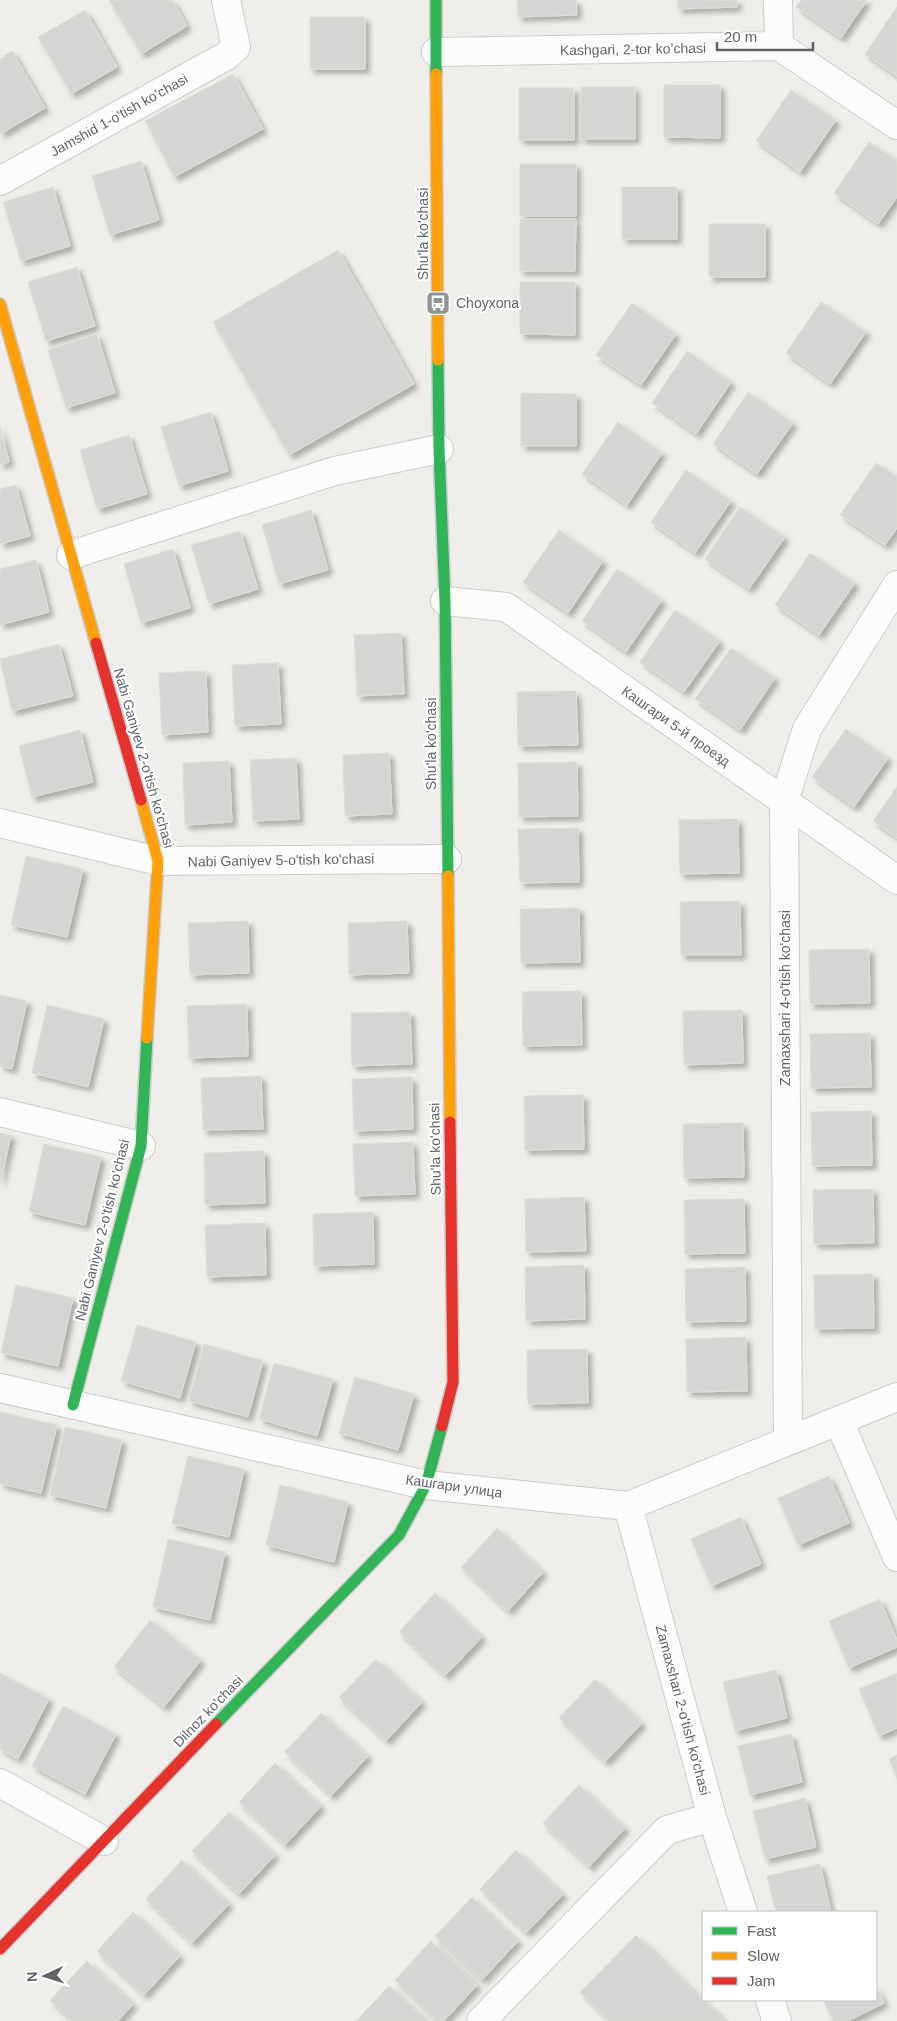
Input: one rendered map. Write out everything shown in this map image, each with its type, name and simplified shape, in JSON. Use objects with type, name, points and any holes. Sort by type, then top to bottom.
[{"type":"street","name":"Jamshid 1-o'tish ko'chasi","points":[[0,182],[226,56],[236,46],[226,0]]},
{"type":"street","name":"Shu'la ko'chasi","points":[[426,1485],[453,1382],[445,602],[439,449],[436,0]]},
{"type":"street","points":[[778,0],[779,46],[897,125]]},
{"type":"street","name":"Kashgari, 2-tor ko’chasi","points":[[436,52],[779,46]]},
{"type":"street","name":"Nabi Ganiyev 2-o'tish ko'chasi","points":[[0,304],[158,862],[141,1146],[73,1405]]},
{"type":"street","points":[[71,555],[335,471],[439,449]]},
{"type":"street","name":"Zamaxshari 4-o'tish ko'chasi","points":[[788,1441],[784,801],[806,729],[897,585]]},
{"type":"street","name":"Кашгари 5-й проезд","points":[[445,602],[506,607],[897,880]]},
{"type":"street","name":"Nabi Ganiyev 5-o'tish ko'chasi","points":[[0,823],[158,862],[447,859]]},
{"type":"street","points":[[0,1112],[141,1146]]},
{"type":"street","name":"Кашгари улица","points":[[0,1388],[426,1485],[628,1506],[897,1397]]},
{"type":"street","points":[[839,1421],[897,1557]]},
{"type":"street","name":"Dilnoz ko'chasi","points":[[0,1949],[399,1535],[426,1485]]},
{"type":"street","name":"Zamaxshari 2-o'tish ko'chasi","points":[[628,1506],[712,1817],[742,1911]]},
{"type":"street","points":[[0,1783],[104,1841]]},
{"type":"street","points":[[481,2021],[667,1830],[712,1817]]},
{"type":"street","points":[[770,2001],[777,2021]]},
{"type":"building","points":[[109,0],[172,0],[187,26],[141,54]]},
{"type":"building","points":[[517,0],[576,0],[577,15],[518,17]]},
{"type":"building","points":[[677,0],[737,0],[737,7],[678,9]]},
{"type":"building","points":[[801,0],[867,0],[841,38],[796,7]]},
{"type":"building","points":[[897,7],[897,76],[865,54]]},
{"type":"building","points":[[85,10],[117,67],[71,94],[38,37]]},
{"type":"building","points":[[310,17],[365,17],[365,69],[310,69]]},
{"type":"building","points":[[12,51],[45,108],[0,134],[0,59]]},
{"type":"building","points":[[233,74],[263,129],[174,177],[145,121]]},
{"type":"building","points":[[664,85],[720,85],[720,138],[664,137]]},
{"type":"building","points":[[581,87],[635,87],[635,139],[580,139]]},
{"type":"building","points":[[519,88],[574,88],[574,140],[519,140]]},
{"type":"building","points":[[791,90],[836,120],[800,172],[756,141]]},
{"type":"building","points":[[869,142],[897,161],[897,197],[878,224],[834,193]]},
{"type":"building","points":[[141,161],[159,220],[110,235],[92,176]]},
{"type":"building","points":[[520,164],[576,164],[576,216],[520,216]]},
{"type":"building","points":[[53,187],[70,246],[21,261],[3,202]]},
{"type":"building","points":[[622,187],[677,187],[677,239],[622,239]]},
{"type":"building","points":[[520,219],[576,219],[575,271],[520,271]]},
{"type":"building","points":[[709,224],[765,224],[765,277],[709,277]]},
{"type":"building","points":[[338,250],[414,384],[289,455],[213,322]]},
{"type":"building","points":[[77,267],[95,326],[46,341],[28,282]]},
{"type":"building","points":[[520,282],[575,282],[575,335],[520,334]]},
{"type":"building","points":[[821,302],[866,332],[830,384],[786,353]]},
{"type":"building","points":[[632,303],[676,334],[641,385],[596,355]]},
{"type":"building","points":[[97,334],[115,393],[66,408],[48,350]]},
{"type":"building","points":[[687,351],[731,382],[696,434],[652,403]]},
{"type":"building","points":[[748,392],[793,423],[757,474],[713,444]]},
{"type":"building","points":[[521,393],[576,394],[576,446],[521,446]]},
{"type":"building","points":[[211,412],[228,471],[179,486],[161,427]]},
{"type":"building","points":[[618,422],[662,453],[627,505],[582,474]]},
{"type":"building","points":[[0,426],[9,462],[0,465]]},
{"type":"building","points":[[129,435],[147,494],[97,509],[80,450]]},
{"type":"building","points":[[876,463],[897,477],[897,528],[885,545],[840,515]]},
{"type":"building","points":[[686,470],[731,501],[695,553],[651,522]]},
{"type":"building","points":[[16,485],[30,536],[0,544],[0,489]]},
{"type":"building","points":[[740,507],[785,537],[749,589],[705,559]]},
{"type":"building","points":[[311,510],[328,570],[279,584],[262,525]]},
{"type":"building","points":[[559,530],[603,561],[568,613],[523,582]]},
{"type":"building","points":[[240,531],[258,589],[209,604],[191,545]]},
{"type":"building","points":[[173,549],[190,608],[141,623],[124,564]]},
{"type":"building","points":[[810,553],[855,583],[819,635],[775,605]]},
{"type":"building","points":[[36,560],[49,612],[0,625],[0,569]]},
{"type":"building","points":[[617,569],[662,600],[626,652],[582,621]]},
{"type":"building","points":[[675,610],[720,641],[684,692],[640,662]]},
{"type":"building","points":[[401,633],[404,694],[357,696],[354,635]]},
{"type":"building","points":[[59,644],[73,696],[12,711],[0,659]]},
{"type":"building","points":[[731,648],[775,678],[740,730],[695,699]]},
{"type":"building","points":[[278,663],[281,724],[235,726],[232,665]]},
{"type":"building","points":[[206,671],[208,732],[162,735],[159,673]]},
{"type":"building","points":[[576,691],[578,745],[518,746],[517,692]]},
{"type":"building","points":[[846,729],[888,758],[854,807],[812,777]]},
{"type":"building","points":[[80,730],[93,782],[32,797],[19,746]]},
{"type":"building","points":[[389,753],[392,814],[345,816],[343,755]]},
{"type":"building","points":[[296,758],[299,819],[253,821],[250,760]]},
{"type":"building","points":[[229,761],[232,822],[185,825],[183,763]]},
{"type":"building","points":[[577,762],[578,816],[519,817],[518,763]]},
{"type":"building","points":[[897,787],[897,838],[873,821]]},
{"type":"building","points":[[738,819],[739,873],[680,874],[679,820]]},
{"type":"building","points":[[578,828],[579,882],[520,883],[518,829]]},
{"type":"building","points":[[26,856],[83,869],[67,937],[11,925]]},
{"type":"building","points":[[740,901],[741,955],[681,955],[680,902]]},
{"type":"building","points":[[579,908],[580,962],[521,963],[520,909]]},
{"type":"building","points":[[248,921],[249,973],[190,975],[188,923]]},
{"type":"building","points":[[407,921],[409,973],[349,975],[348,923]]},
{"type":"building","points":[[869,949],[870,1003],[810,1004],[809,950]]},
{"type":"building","points":[[581,991],[582,1045],[523,1046],[522,992]]},
{"type":"building","points":[[0,995],[27,1001],[12,1069],[0,1066]]},
{"type":"building","points":[[247,1004],[248,1056],[189,1058],[187,1006]]},
{"type":"building","points":[[47,1005],[104,1019],[88,1087],[32,1073]]},
{"type":"building","points":[[742,1010],[743,1063],[684,1065],[683,1011]]},
{"type":"building","points":[[410,1012],[412,1064],[352,1066],[351,1013]]},
{"type":"building","points":[[870,1033],[871,1087],[811,1088],[810,1034]]},
{"type":"building","points":[[261,1076],[263,1129],[203,1130],[201,1078]]},
{"type":"building","points":[[412,1077],[413,1129],[354,1131],[352,1079]]},
{"type":"building","points":[[583,1095],[584,1149],[525,1150],[524,1096]]},
{"type":"building","points":[[871,1111],[872,1165],[812,1166],[811,1112]]},
{"type":"building","points":[[743,1123],[744,1177],[684,1178],[683,1124]]},
{"type":"building","points":[[0,1133],[11,1135],[0,1184]]},
{"type":"building","points":[[413,1142],[415,1194],[355,1196],[353,1144]]},
{"type":"building","points":[[44,1144],[101,1157],[85,1225],[29,1212]]},
{"type":"building","points":[[264,1151],[265,1203],[205,1205],[204,1153]]},
{"type":"building","points":[[873,1189],[874,1243],[814,1244],[813,1190]]},
{"type":"building","points":[[584,1197],[586,1251],[526,1252],[525,1199]]},
{"type":"building","points":[[744,1199],[745,1253],[685,1254],[684,1200]]},
{"type":"building","points":[[373,1212],[374,1264],[314,1266],[313,1214]]},
{"type":"building","points":[[265,1223],[266,1275],[207,1277],[205,1225]]},
{"type":"building","points":[[584,1265],[585,1319],[526,1321],[525,1267]]},
{"type":"building","points":[[745,1267],[746,1321],[686,1322],[685,1269]]},
{"type":"building","points":[[873,1274],[874,1328],[815,1329],[814,1275]]},
{"type":"building","points":[[16,1285],[73,1298],[58,1366],[1,1353]]},
{"type":"building","points":[[137,1325],[196,1342],[180,1398],[121,1381]]},
{"type":"building","points":[[746,1337],[747,1391],[687,1392],[686,1339]]},
{"type":"building","points":[[204,1344],[263,1361],[248,1417],[189,1401]]},
{"type":"building","points":[[587,1349],[588,1403],[528,1404],[527,1350]]},
{"type":"building","points":[[274,1363],[333,1379],[317,1436],[259,1419]]},
{"type":"building","points":[[355,1377],[414,1394],[398,1450],[339,1433]]},
{"type":"building","points":[[0,1412],[57,1425],[41,1493],[0,1484]]},
{"type":"building","points":[[65,1427],[122,1440],[106,1508],[50,1495]]},
{"type":"building","points":[[188,1456],[244,1469],[229,1537],[172,1524]]},
{"type":"building","points":[[829,1476],[849,1523],[798,1545],[778,1498]]},
{"type":"building","points":[[280,1485],[348,1502],[334,1562],[266,1545]]},
{"type":"building","points":[[741,1517],[761,1564],[711,1586],[691,1539]]},
{"type":"building","points":[[497,1528],[543,1572],[508,1611],[461,1567]]},
{"type":"building","points":[[168,1539],[225,1552],[210,1620],[153,1607]]},
{"type":"building","points":[[435,1593],[482,1637],[445,1676],[399,1632]]},
{"type":"building","points":[[880,1599],[897,1640],[897,1647],[849,1668],[829,1621]]},
{"type":"building","points":[[150,1620],[201,1660],[164,1707],[114,1667]]},
{"type":"building","points":[[376,1659],[422,1702],[386,1741],[339,1697]]},
{"type":"building","points":[[776,1670],[787,1718],[735,1731],[723,1682]]},
{"type":"building","points":[[0,1673],[49,1699],[18,1759],[0,1749]]},
{"type":"building","points":[[897,1673],[897,1728],[879,1736],[859,1689]]},
{"type":"building","points":[[595,1679],[642,1723],[605,1762],[559,1718]]},
{"type":"building","points":[[63,1706],[116,1734],[85,1794],[32,1766]]},
{"type":"building","points":[[321,1713],[368,1756],[331,1796],[285,1752]]},
{"type":"building","points":[[791,1734],[802,1782],[750,1795],[738,1746]]},
{"type":"building","points":[[897,1755],[897,1778],[889,1759]]},
{"type":"building","points":[[275,1763],[321,1806],[285,1845],[239,1802]]},
{"type":"building","points":[[579,1785],[625,1828],[589,1867],[543,1823]]},
{"type":"building","points":[[805,1798],[816,1847],[765,1859],[753,1811]]},
{"type":"building","points":[[229,1812],[275,1855],[239,1894],[192,1851]]},
{"type":"building","points":[[516,1850],[563,1894],[526,1933],[480,1889]]},
{"type":"building","points":[[182,1860],[229,1904],[192,1943],[146,1899]]},
{"type":"building","points":[[820,1864],[831,1911],[776,1911],[767,1876]]},
{"type":"building","points":[[472,1897],[518,1941],[482,1980],[435,1936]]},
{"type":"building","points":[[133,1912],[180,1956],[144,1995],[97,1951]]},
{"type":"building","points":[[636,1935],[702,1999],[702,2001],[704,2001],[725,2021],[610,2021],[580,1992]]},
{"type":"building","points":[[431,1941],[477,1985],[444,2021],[438,2021],[395,1980]]},
{"type":"building","points":[[87,1961],[133,2004],[118,2021],[73,2021],[50,2000]]},
{"type":"building","points":[[389,1986],[427,2021],[356,2021]]},
{"type":"building","points":[[877,1988],[884,2003],[848,2021],[834,2021],[824,2001],[877,2001]]},
{"type":"traffic: fast","points":[[436,0],[436,74]]},
{"type":"traffic: fast","points":[[438,360],[439,449],[445,601],[448,876]]},
{"type":"traffic: fast","points":[[73,1405],[141,1146],[147,1038]]},
{"type":"traffic: fast","points":[[216,1724],[399,1535],[426,1485],[442,1426]]},
{"type":"traffic: slow","points":[[436,74],[438,360]]},
{"type":"traffic: slow","points":[[0,304],[96,643]]},
{"type":"traffic: slow","points":[[141,800],[158,861],[147,1038]]},
{"type":"traffic: slow","points":[[448,876],[450,1122]]},
{"type":"traffic: jam","points":[[96,643],[141,800]]},
{"type":"traffic: jam","points":[[442,1426],[453,1382],[450,1122]]},
{"type":"traffic: jam","points":[[0,1949],[216,1724]]},
{"type":"place","name":"Choyxona","points":[[438,303]]}]
